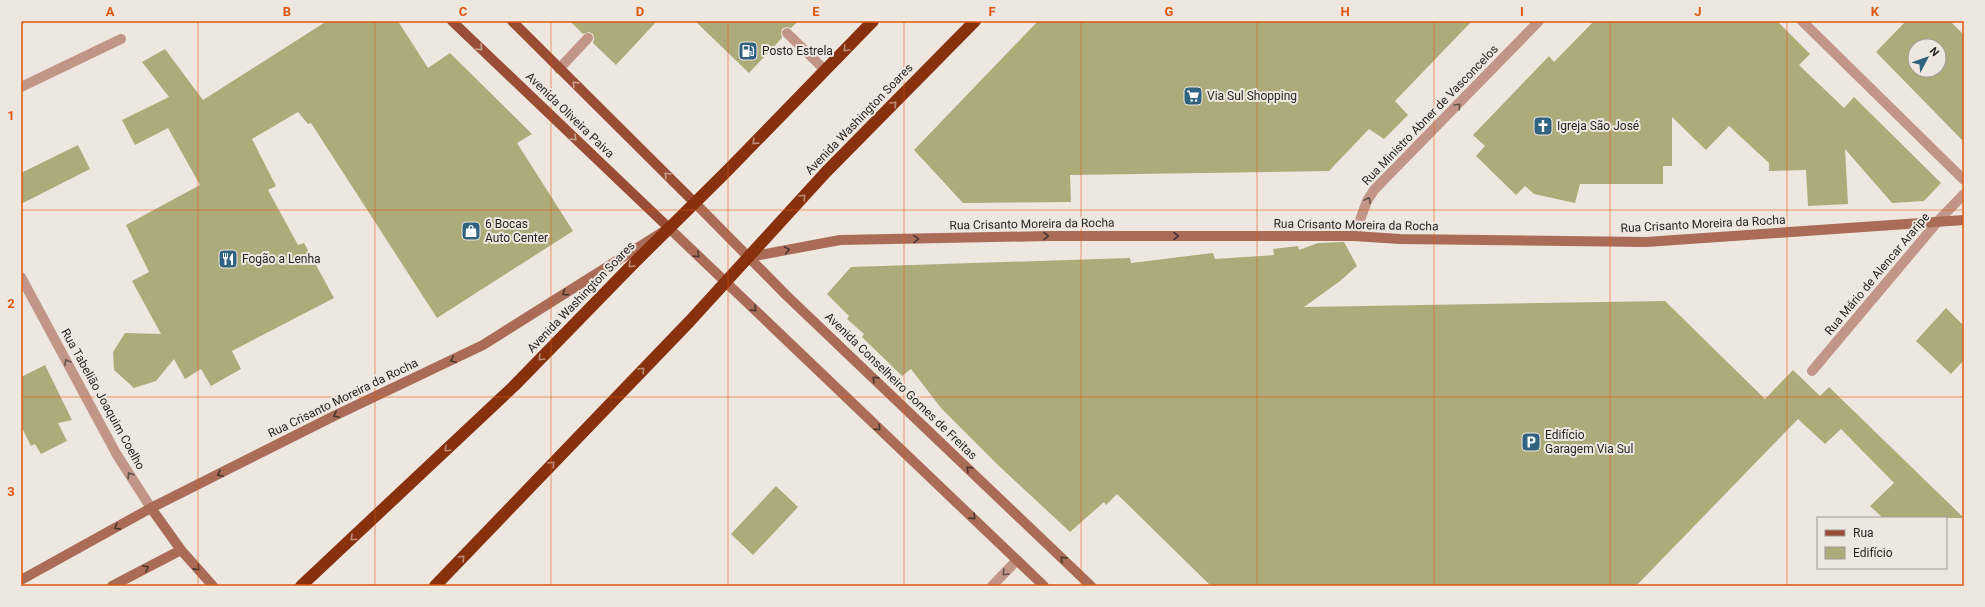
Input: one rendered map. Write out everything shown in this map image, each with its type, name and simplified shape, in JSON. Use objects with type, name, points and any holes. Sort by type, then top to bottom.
[{"type":"highway","name":"Avenida Washington Soares","points":[[302,586],[514,386],[873,21]]},
{"type":"highway","name":"Avenida Washington Soares","points":[[435,586],[726,282],[826,172],[975,21]]},
{"type":"main road","name":"Avenida Oliveira Paiva","points":[[452,21],[669,228]]},
{"type":"main road","name":"Avenida Oliveira Paiva","points":[[512,21],[695,203]]},
{"type":"main road","name":"Avenida Conselheiro Gomes de Freitas","points":[[695,203],[748,257],[1091,586]]},
{"type":"main road","name":"Rua Crisanto Moreira da Rocha","points":[[748,257],[840,240],[1050,236],[1354,236],[1400,239],[1646,242],[1939,220],[1964,220]]},
{"type":"main road","points":[[669,228],[1044,586]]},
{"type":"main road","name":"Rua Crisanto Moreira da Rocha","points":[[21,580],[151,508],[334,416],[483,345],[669,228]]},
{"type":"main road","name":"Rua Tabelião Joaquim Coelho","points":[[151,508],[181,550],[214,586]]},
{"type":"main road","points":[[112,586],[181,550]]},
{"type":"street","name":"Rua Ministro Abner de Vasconcelos","points":[[1354,236],[1367,201],[1374,190],[1539,21]]},
{"type":"street","points":[[1802,21],[1964,180]]},
{"type":"street","points":[[787,33],[825,70]]},
{"type":"street","points":[[559,69],[588,38]]},
{"type":"street","points":[[21,87],[121,39]]},
{"type":"street","name":"Rua Mário de Alencar Araripe","points":[[1812,371],[1939,220],[1964,194]]},
{"type":"street","name":"Rua Tabelião Joaquim Coelho","points":[[21,277],[117,455],[151,508]]},
{"type":"street","points":[[992,586],[1017,560]]},
{"type":"building","points":[[327,21],[398,21],[428,68],[450,53],[532,134],[517,143],[573,231],[437,318],[311,123],[308,124],[298,112],[252,139],[276,186],[268,190],[298,245],[304,243],[334,298],[232,351],[241,369],[211,386],[201,369],[185,379],[174,359],[156,381],[134,388],[114,370],[113,352],[125,333],[161,334],[132,281],[149,272],[126,225],[200,185],[168,128],[135,145],[122,120],[169,97],[142,62],[165,49],[203,100]]},
{"type":"building","points":[[570,21],[657,21],[616,65],[593,43],[593,34],[589,32],[583,34]]},
{"type":"building","points":[[695,21],[798,21],[791,28],[786,27],[782,29],[782,38],[749,73]]},
{"type":"building","name":"Via Sul Shopping","points":[[1038,21],[1472,21],[1395,101],[1408,115],[1384,139],[1369,129],[1329,171],[1070,175],[1071,202],[963,203],[914,150]]},
{"type":"building","points":[[1594,21],[1777,21],[1810,54],[1799,65],[1844,108],[1854,97],[1941,183],[1924,201],[1892,203],[1845,149],[1848,204],[1808,206],[1806,170],[1769,171],[1769,163],[1729,126],[1706,150],[1672,117],[1672,166],[1663,166],[1663,184],[1580,184],[1575,203],[1534,194],[1525,186],[1516,195],[1476,156],[1485,146],[1473,135],[1549,56],[1554,62]]},
{"type":"building","points":[[1906,21],[1950,21],[1964,35],[1964,142],[1876,52]]},
{"type":"building","points":[[78,145],[90,169],[21,204],[21,173]]},
{"type":"building","points":[[1344,242],[1357,266],[1340,281],[1304,307],[1665,301],[1765,399],[1793,370],[1820,396],[1829,387],[1964,518],[1882,517],[1870,506],[1894,483],[1841,429],[1825,444],[1798,419],[1636,586],[1211,586],[1117,494],[1106,505],[1104,502],[1070,532],[999,466],[941,408],[911,369],[902,376],[862,337],[864,334],[847,319],[849,316],[827,294],[851,267],[1130,258],[1131,263],[1213,253],[1215,259],[1274,255],[1273,249],[1298,246],[1299,250],[1318,243]]},
{"type":"building","points":[[1946,308],[1964,326],[1964,360],[1951,374],[1916,341]]},
{"type":"building","points":[[45,365],[72,420],[58,423],[67,441],[41,454],[35,444],[31,446],[21,426],[21,377]]},
{"type":"building","points":[[776,486],[798,507],[753,555],[731,534]]},
{"type":"place","name":"Posto Estrela","points":[[748,51]]},
{"type":"place","name":"Via Sul Shopping","points":[[1193,96]]},
{"type":"place","name":"Igreja São José","points":[[1543,126]]},
{"type":"place","name":"6 Bocas Auto Center","points":[[471,231]]},
{"type":"place","name":"Fogão a Lenha","points":[[228,259]]},
{"type":"place","name":"Edifício Garagem Via Sul","points":[[1531,442]]}]
